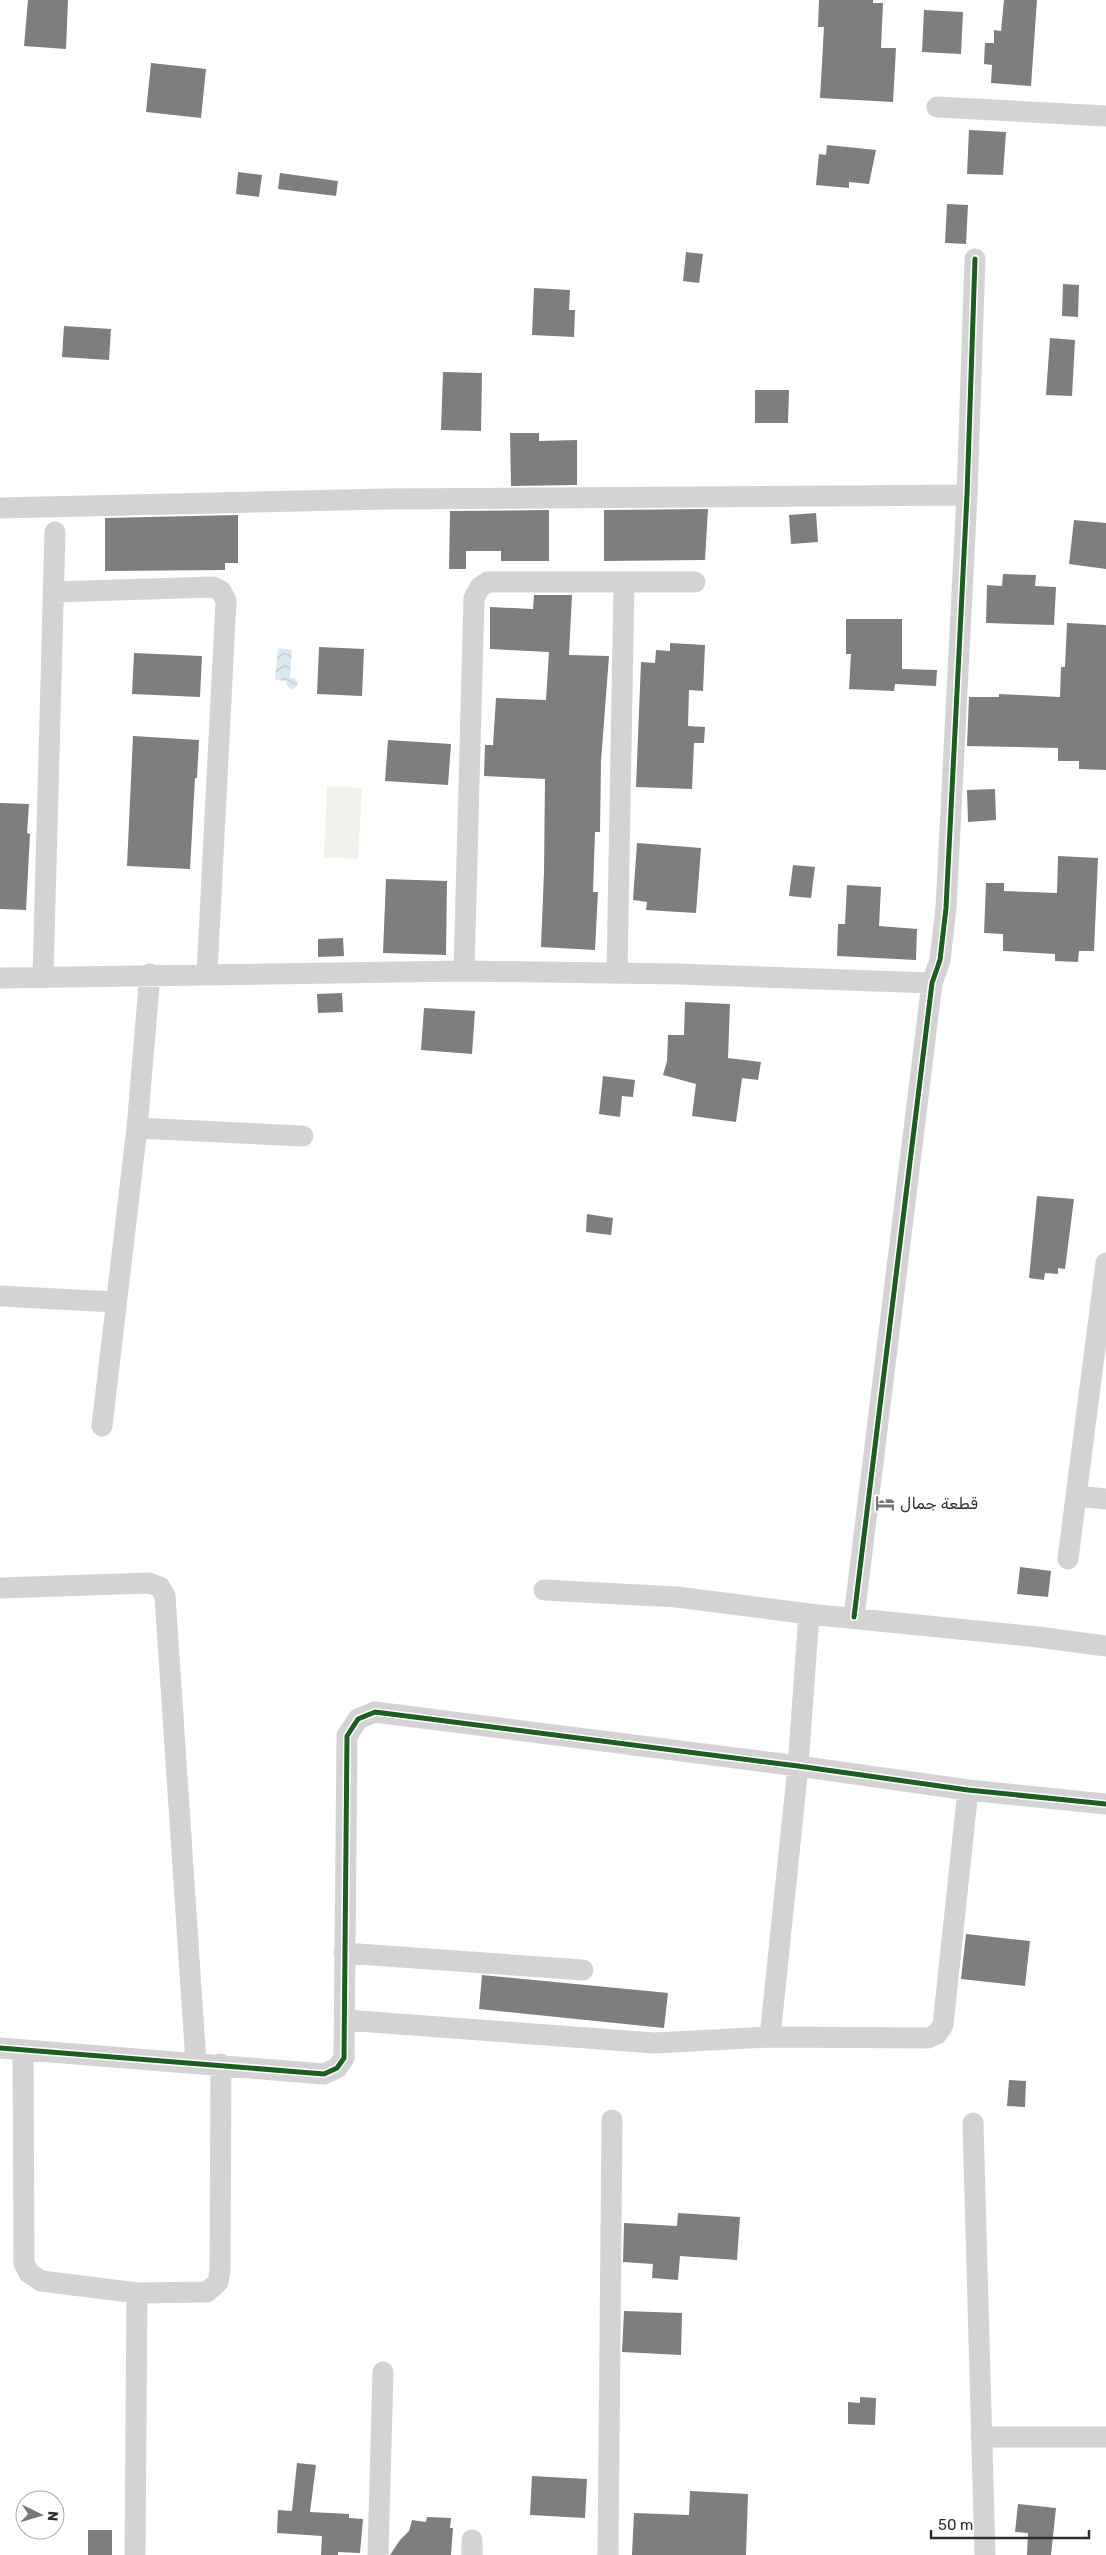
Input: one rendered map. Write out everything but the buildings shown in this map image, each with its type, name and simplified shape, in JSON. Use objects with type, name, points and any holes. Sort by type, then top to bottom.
[{"type":"street","points":[[937,107],[1106,116]]},
{"type":"street","points":[[854,1617],[932,983],[940,960],[946,908],[967,495],[975,259]]},
{"type":"street","points":[[0,508],[376,499],[967,495]]},
{"type":"street","points":[[44,977],[55,532]]},
{"type":"street","points":[[464,971],[474,598],[480,588],[488,582],[695,582]]},
{"type":"street","points":[[617,974],[624,582]]},
{"type":"street","points":[[53,592],[213,587],[221,591],[226,601],[207,974]]},
{"type":"street","points":[[0,978],[150,974],[464,971],[932,983]]},
{"type":"street","points":[[102,1426],[136,1128],[150,974]]},
{"type":"street","points":[[136,1128],[303,1136]]},
{"type":"street","points":[[1068,1559],[1076,1496],[1101,1346],[1106,1263]]},
{"type":"street","points":[[0,1296],[115,1302]]},
{"type":"street","points":[[1076,1496],[1106,1499]]},
{"type":"street","points":[[0,1588],[149,1584],[160,1587],[165,1596],[196,2063]]},
{"type":"street","points":[[544,1590],[677,1597],[809,1614],[854,1617],[1106,1646]]},
{"type":"street","points":[[770,2037],[798,1766],[809,1614]]},
{"type":"street","points":[[0,2048],[221,2064],[324,2074],[337,2068],[344,2058],[347,1736],[358,1719],[375,1712],[798,1766],[968,1790],[1106,1804]]},
{"type":"street","points":[[345,2020],[654,2043],[770,2037],[928,2038],[937,2034],[943,2026],[968,1790]]},
{"type":"street","points":[[344,1953],[583,1970]]},
{"type":"street","points":[[23,2050],[24,2263],[29,2273],[41,2281],[137,2293],[207,2292],[218,2282],[220,2270],[221,2064]]},
{"type":"street","points":[[608,2555],[612,2120]]},
{"type":"street","points":[[972,2122],[985,2555]]},
{"type":"street","points":[[135,2555],[137,2293]]},
{"type":"street","points":[[378,2555],[383,2372]]},
{"type":"street","points":[[981,2437],[1106,2437]]},
{"type":"shaded area","points":[[327,786],[362,788],[358,859],[324,857]]},
{"type":"water","points":[[278,648],[292,650],[290,678],[295,678],[298,684],[293,690],[287,686],[286,681],[275,680]]},
{"type":"cycle path","points":[[854,1617],[932,983],[940,960],[946,908],[967,495],[975,259]]},
{"type":"cycle path","points":[[0,2048],[324,2074],[337,2068],[344,2058],[347,1736],[358,1719],[375,1712],[798,1766],[968,1790],[1106,1804]]},
{"type":"place","name":"قطعة جمال","points":[[885,1503]]}]
